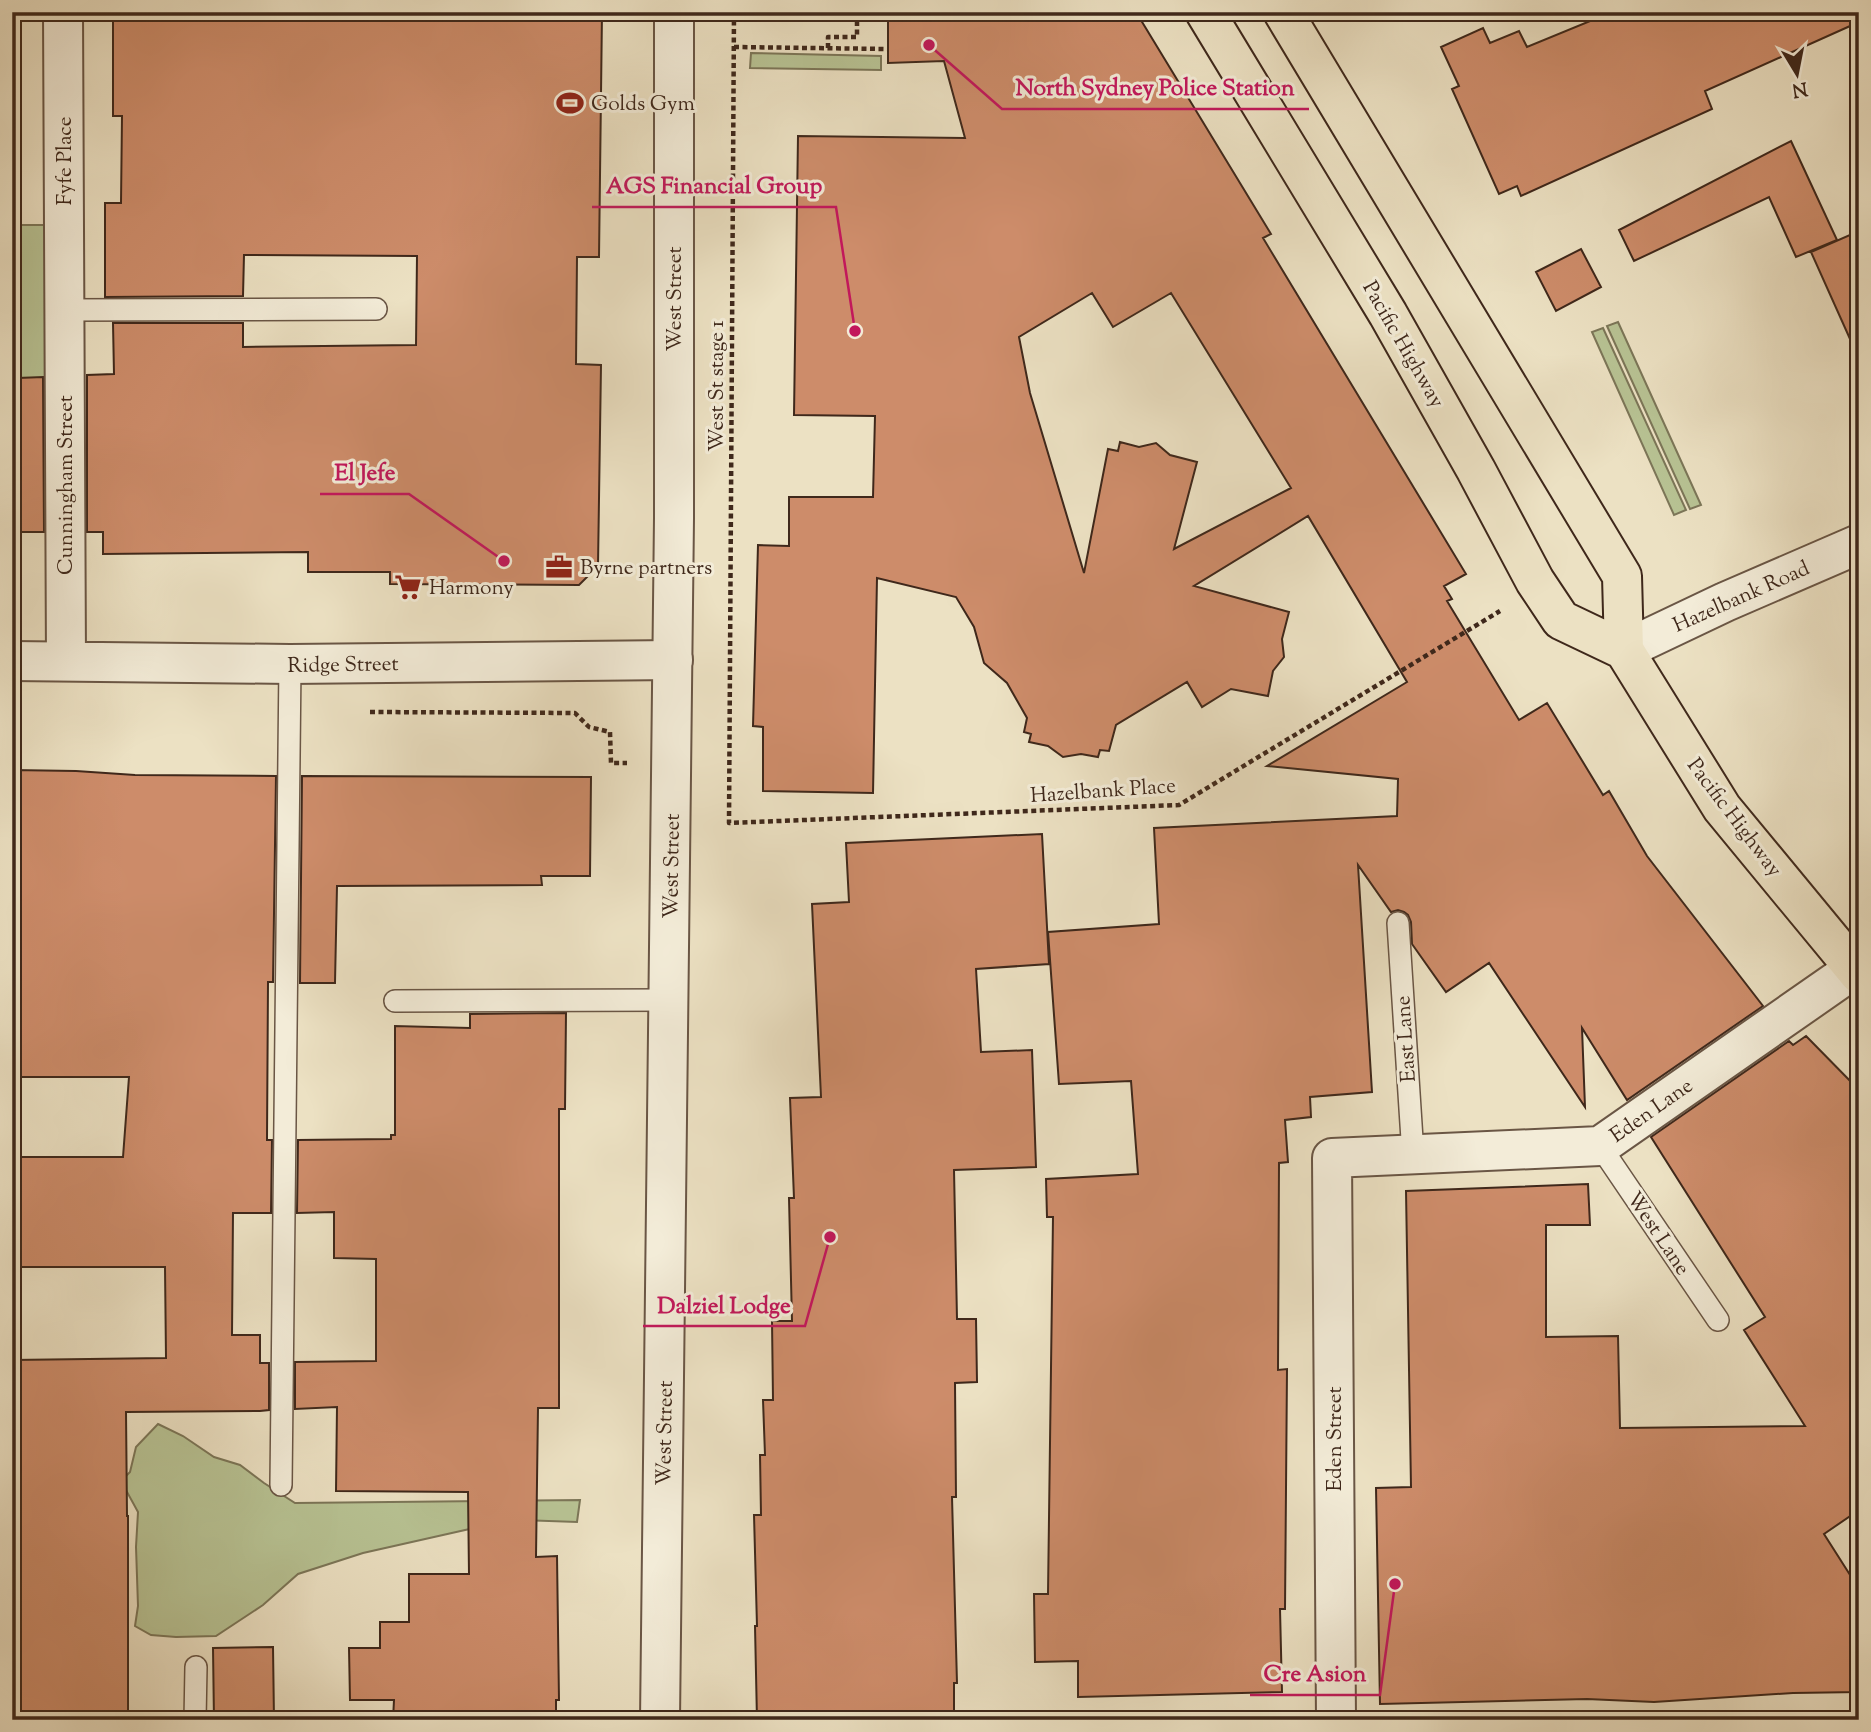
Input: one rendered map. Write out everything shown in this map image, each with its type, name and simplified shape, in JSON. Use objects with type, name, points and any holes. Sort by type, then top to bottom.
[{"type":"main road","name":"Pacific Highway","points":[[1205,12],[1388,314],[1535,581],[1561,620],[1624,650]]},
{"type":"main road","name":"Pacific Highway","points":[[1283,12],[1622,576],[1624,650],[1723,808],[1856,971]]},
{"type":"street","name":"Fyfe Place","points":[[64,12],[65,310]]},
{"type":"street","name":"West Street","points":[[660,1720],[673,660],[674,12]]},
{"type":"street","name":"Cunningham Street","points":[[65,310],[66,661]]},
{"type":"street","name":"Hazelbank Road","points":[[1624,650],[1725,602],[1859,544]]},
{"type":"street","name":"Ridge Street","points":[[12,661],[290,664],[673,660]]},
{"type":"street","name":"Eden Lane","points":[[1332,1158],[1600,1146],[1856,971]]},
{"type":"street","name":"Eden Street","points":[[1332,1158],[1336,1720]]},
{"type":"lane","points":[[65,310],[376,309]]},
{"type":"lane","points":[[281,1485],[290,664]]},
{"type":"lane","name":"East Lane","points":[[1398,923],[1413,1155]]},
{"type":"lane","points":[[395,1001],[669,1000]]},
{"type":"lane","name":"West Lane","points":[[1600,1146],[1718,1320]]},
{"type":"lane","points":[[195,1720],[196,1667]]},
{"type":"path","name":"West St stage 1","points":[[729,823],[734,12]]},
{"type":"path","points":[[828,48],[828,37],[857,37],[857,16]]},
{"type":"path","points":[[734,47],[888,49]]},
{"type":"path","name":"Hazelbank Place","points":[[729,823],[1179,805],[1503,610]]},
{"type":"path","points":[[589,727],[610,733],[611,763]]},
{"type":"green space","points":[[751,53],[881,56],[881,70],[750,68]]},
{"type":"green space","points":[[12,225],[54,225],[53,532],[12,532]]},
{"type":"green space","points":[[1618,322],[1701,505],[1690,509],[1607,326]]},
{"type":"green space","points":[[1603,328],[1686,510],[1674,515],[1592,332]]},
{"type":"green space","points":[[158,1424],[183,1436],[214,1457],[240,1465],[295,1503],[580,1500],[577,1522],[520,1520],[363,1553],[298,1574],[263,1605],[216,1636],[151,1635],[135,1626],[138,1606],[138,1512],[121,1481],[130,1472],[136,1447]]},
{"type":"building","points":[[113,12],[602,12],[599,257],[577,257],[576,364],[601,365],[598,566],[579,585],[390,584],[390,572],[308,572],[308,552],[103,554],[103,532],[87,532],[87,375],[114,374],[113,323],[243,323],[243,347],[416,345],[417,256],[244,255],[243,296],[105,297],[105,203],[121,203],[122,116],[113,116]]},
{"type":"building","points":[[888,12],[1136,12],[1271,234],[1263,238],[1466,574],[1444,586],[1452,599],[1447,601],[1519,720],[1547,703],[1603,795],[1609,791],[1647,856],[1763,1006],[1627,1100],[1582,1028],[1585,1107],[1489,963],[1446,992],[1412,944],[1408,915],[1398,910],[1391,912],[1358,865],[1372,1092],[1310,1097],[1311,1117],[1285,1120],[1288,1162],[1279,1163],[1278,1370],[1287,1369],[1285,1609],[1280,1609],[1282,1692],[1078,1697],[1078,1661],[1035,1662],[1034,1594],[1048,1594],[1053,1217],[1047,1217],[1046,1179],[1138,1174],[1131,1081],[1059,1084],[1048,932],[1159,924],[1154,828],[1397,816],[1398,779],[1267,766],[1407,682],[1308,516],[1194,586],[1289,612],[1282,639],[1284,657],[1273,671],[1268,696],[1231,689],[1202,707],[1187,682],[1116,725],[1109,751],[1100,750],[1098,757],[1081,754],[1063,757],[1048,746],[1029,742],[1031,734],[1024,732],[1027,718],[1007,683],[984,663],[974,627],[956,597],[877,578],[873,793],[763,791],[763,727],[753,726],[758,545],[789,546],[789,497],[873,497],[875,416],[794,415],[798,136],[965,138],[944,61],[888,63]],"holes":[[[1092,293],[1113,327],[1171,293],[1291,488],[1174,549],[1197,462],[1170,455],[1156,443],[1139,447],[1120,442],[1118,451],[1108,449],[1084,573],[1030,393],[1019,337]]]},
{"type":"building","points":[[1612,12],[1859,12],[1859,22],[1705,91],[1712,109],[1521,196],[1517,186],[1499,194],[1452,89],[1459,86],[1441,47],[1483,28],[1490,43],[1519,31],[1527,47]]},
{"type":"building","points":[[1791,141],[1837,240],[1796,257],[1769,197],[1634,261],[1619,230]]},
{"type":"building","points":[[1859,231],[1859,359],[1811,252]]},
{"type":"building","points":[[1581,249],[1601,287],[1556,311],[1536,272]]},
{"type":"building","points":[[43,377],[44,532],[17,532],[18,378]]},
{"type":"building","points":[[12,770],[135,775],[276,776],[273,982],[268,982],[267,1140],[272,1140],[271,1213],[233,1213],[232,1335],[260,1335],[260,1363],[269,1363],[269,1410],[126,1412],[128,1720],[12,1720],[12,1360],[166,1358],[165,1267],[12,1267],[12,1157],[123,1157],[129,1077],[18,1077],[18,873],[12,873]]},
{"type":"building","points":[[302,776],[591,777],[590,876],[541,876],[542,885],[337,886],[335,983],[300,983]]},
{"type":"building","points":[[1042,834],[1049,964],[976,969],[981,1052],[1032,1050],[1036,1167],[954,1170],[957,1319],[976,1319],[977,1382],[955,1383],[956,1497],[952,1497],[957,1683],[954,1683],[954,1720],[757,1720],[754,1515],[761,1515],[760,1455],[765,1455],[763,1400],[773,1400],[772,1321],[792,1321],[789,1198],[794,1198],[790,1098],[821,1097],[812,904],[849,902],[846,843]]},
{"type":"building","points":[[566,1013],[565,1109],[559,1109],[559,1408],[538,1408],[536,1557],[557,1556],[559,1700],[556,1700],[556,1720],[393,1720],[394,1700],[350,1700],[349,1648],[380,1648],[380,1622],[409,1622],[409,1574],[469,1574],[468,1492],[336,1491],[337,1407],[295,1409],[295,1362],[376,1361],[376,1259],[334,1258],[334,1212],[297,1213],[298,1140],[391,1139],[391,1135],[395,1135],[395,1026],[470,1028],[470,1014]]},
{"type":"building","points":[[1806,1036],[1859,1090],[1859,1510],[1824,1534],[1859,1589],[1859,1692],[1793,1693],[1654,1702],[1587,1699],[1380,1704],[1376,1488],[1411,1487],[1406,1191],[1588,1184],[1590,1225],[1546,1225],[1546,1337],[1618,1336],[1620,1428],[1805,1426],[1744,1330],[1765,1317],[1651,1137],[1789,1041],[1793,1045]]},
{"type":"building","points":[[273,1647],[274,1720],[214,1720],[213,1648]]},
{"type":"place","name":"North Sydney Police Station","points":[[929,45]]},
{"type":"place","name":"Golds Gym","points":[[570,103]]},
{"type":"place","name":"AGS Financial Group","points":[[855,331]]},
{"type":"place","name":"El Jefe","points":[[504,561]]},
{"type":"place","name":"Byrne partners","points":[[559,567]]},
{"type":"place","name":"Harmony","points":[[408,587]]},
{"type":"place","name":"Dalziel Lodge","points":[[830,1237]]},
{"type":"place","name":"Cre Asion","points":[[1395,1584]]}]
